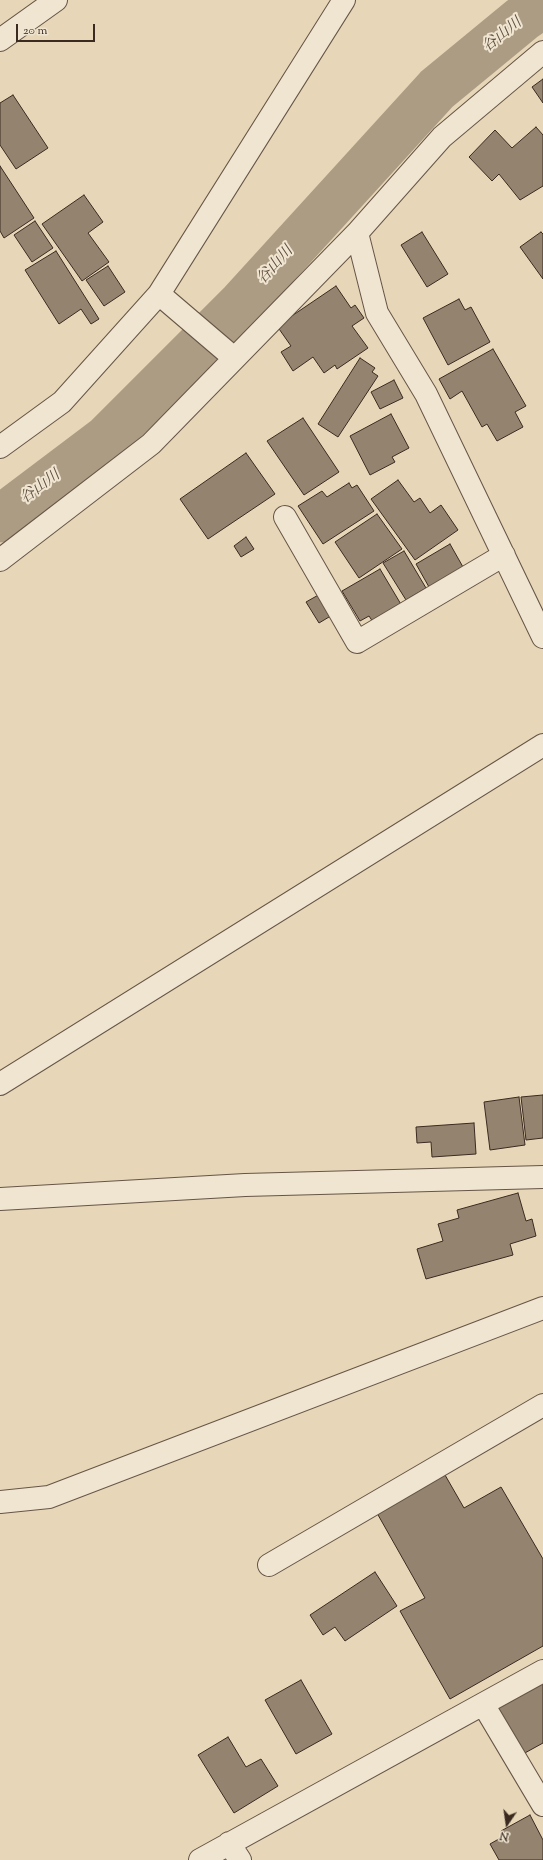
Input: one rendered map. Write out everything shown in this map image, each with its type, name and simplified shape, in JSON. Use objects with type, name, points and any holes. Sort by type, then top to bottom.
[{"type":"street","points":[[0,40],[56,0]]},
{"type":"street","points":[[0,447],[62,402],[160,294],[344,0]]},
{"type":"street","points":[[0,560],[151,444],[357,232],[442,137],[543,52]]},
{"type":"street","points":[[357,232],[377,313],[426,394],[543,637]]},
{"type":"street","points":[[160,294],[234,357]]},
{"type":"street","points":[[285,517],[357,642],[504,556]]},
{"type":"street","points":[[0,1084],[543,745]]},
{"type":"street","points":[[0,1199],[245,1185],[543,1177]]},
{"type":"street","points":[[0,1502],[49,1497],[543,1308]]},
{"type":"street","points":[[269,1565],[543,1405]]},
{"type":"street","points":[[200,1860],[234,1852],[483,1704],[543,1671]]},
{"type":"street","points":[[483,1704],[543,1805]]},
{"type":"building","points":[[543,79],[543,103],[532,87]]},
{"type":"building","points":[[13,95],[48,148],[16,169],[0,145],[0,103]]},
{"type":"building","points":[[536,127],[543,135],[543,186],[520,200],[499,174],[492,181],[469,157],[495,130],[512,148]]},
{"type":"building","points":[[0,166],[34,218],[4,238],[0,231]]},
{"type":"building","points":[[84,195],[103,222],[88,233],[109,262],[82,281],[42,224]]},
{"type":"building","points":[[35,221],[53,248],[32,262],[14,235]]},
{"type":"building","points":[[422,232],[448,274],[427,287],[401,245]]},
{"type":"building","points":[[541,232],[543,234],[543,279],[520,247]]},
{"type":"building","points":[[56,251],[99,319],[91,324],[81,309],[59,324],[25,270]]},
{"type":"building","points":[[108,266],[125,292],[104,306],[86,280]]},
{"type":"building","points":[[336,286],[351,308],[355,305],[364,318],[352,326],[368,348],[337,369],[335,365],[324,373],[313,357],[293,371],[281,352],[291,346],[277,326]]},
{"type":"building","points":[[459,299],[465,310],[471,307],[490,342],[448,365],[423,318]]},
{"type":"building","points":[[493,349],[526,406],[515,412],[523,427],[497,441],[487,424],[482,427],[462,391],[450,399],[439,379]]},
{"type":"building","points":[[360,358],[375,368],[372,372],[378,376],[338,437],[318,424]]},
{"type":"building","points":[[394,380],[403,398],[380,409],[371,392]]},
{"type":"building","points":[[391,414],[409,448],[392,457],[395,462],[370,475],[350,436]]},
{"type":"building","points":[[303,418],[339,472],[304,495],[267,441]]},
{"type":"building","points":[[246,453],[275,494],[208,539],[180,499]]},
{"type":"building","points":[[398,480],[414,502],[420,498],[430,513],[441,505],[458,530],[415,560],[371,499]]},
{"type":"building","points":[[349,483],[352,488],[357,485],[374,511],[323,544],[298,506],[322,491],[327,497]]},
{"type":"building","points":[[377,514],[402,549],[359,578],[335,542]]},
{"type":"building","points":[[246,537],[254,549],[241,557],[234,546]]},
{"type":"building","points":[[450,544],[463,567],[429,587],[416,564]]},
{"type":"building","points":[[404,551],[426,588],[406,600],[383,563]]},
{"type":"building","points":[[380,569],[402,606],[373,622],[369,616],[360,621],[342,591]]},
{"type":"building","points":[[322,593],[334,614],[319,623],[306,602]]},
{"type":"building","points":[[543,1095],[543,1138],[526,1140],[521,1097]]},
{"type":"building","points":[[519,1097],[525,1145],[490,1150],[484,1102]]},
{"type":"building","points":[[474,1123],[476,1154],[432,1157],[431,1142],[417,1143],[416,1127]]},
{"type":"building","points":[[518,1193],[526,1221],[532,1219],[536,1236],[510,1244],[513,1255],[426,1279],[417,1249],[443,1241],[438,1224],[459,1218],[457,1210]]},
{"type":"building","points":[[441,1468],[464,1508],[501,1487],[543,1559],[543,1646],[450,1699],[400,1611],[425,1598],[373,1506]]},
{"type":"building","points":[[375,1572],[397,1606],[345,1641],[335,1627],[323,1635],[310,1615]]},
{"type":"building","points":[[301,1680],[332,1734],[296,1754],[265,1700]]},
{"type":"building","points":[[543,1682],[543,1743],[523,1754],[497,1706]]},
{"type":"building","points":[[228,1737],[246,1767],[261,1759],[278,1786],[234,1813],[198,1755]]},
{"type":"building","points":[[530,1815],[543,1840],[543,1860],[499,1860],[490,1844],[504,1836],[501,1831]]},
{"type":"waterway","name":"谷山川","points":[[0,519],[106,439],[242,303],[437,89],[522,19],[543,4]]}]
